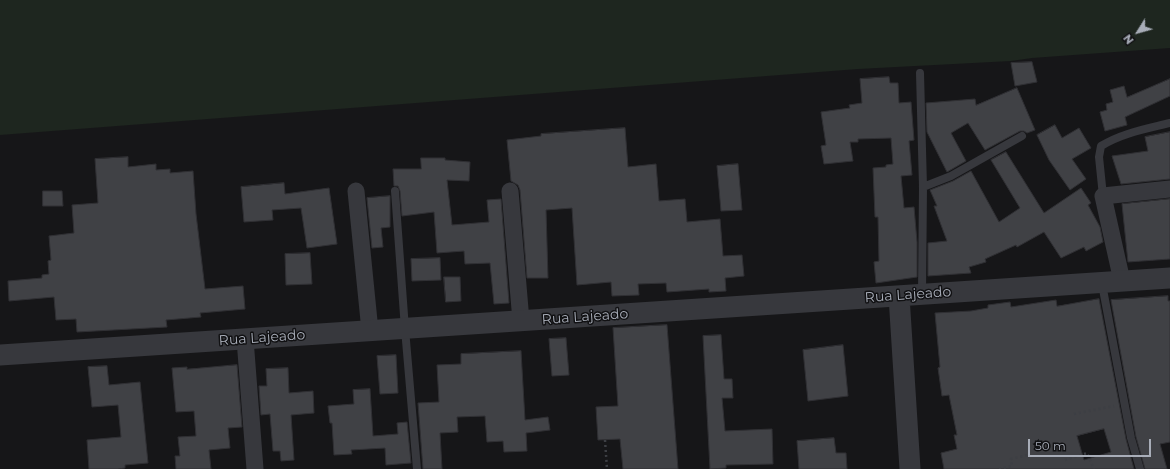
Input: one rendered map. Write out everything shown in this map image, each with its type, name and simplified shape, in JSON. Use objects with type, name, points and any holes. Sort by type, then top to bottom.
[{"type":"street","points":[[1112,282],[1103,196],[1170,189]]},
{"type":"street","points":[[356,191],[370,331]]},
{"type":"street","points":[[510,191],[521,321]]},
{"type":"street","name":"Rua Lajeado","points":[[0,355],[1170,278]]},
{"type":"street","points":[[899,296],[910,469]]},
{"type":"street","points":[[245,339],[255,469]]},
{"type":"lane","points":[[920,73],[923,187],[922,295]]},
{"type":"lane","points":[[1103,196],[1099,157],[1102,146],[1114,138],[1125,134],[1170,124]]},
{"type":"lane","points":[[923,187],[950,176],[1022,136]]},
{"type":"lane","points":[[395,191],[417,469]]},
{"type":"lane","points":[[1112,282],[1125,406],[1140,469]]},
{"type":"path","points":[[1074,414],[1125,406]]},
{"type":"path","points":[[605,440],[607,469]]},
{"type":"path","points":[[1065,460],[1087,453],[1094,469]]},
{"type":"path","points":[[999,469],[1012,466],[1011,458],[1027,455]]},
{"type":"shaded area","points":[[0,0],[1170,0],[1170,48],[1032,58],[1011,61],[858,69],[0,135]]},
{"type":"building","points":[[1032,62],[1037,82],[1015,86],[1011,63]]},
{"type":"building","points":[[889,77],[890,83],[898,83],[899,103],[911,102],[914,140],[909,141],[912,175],[901,176],[904,208],[914,207],[917,242],[917,277],[876,283],[874,262],[879,261],[878,217],[875,217],[873,168],[886,167],[886,165],[893,164],[891,138],[858,139],[858,142],[850,142],[853,161],[824,164],[821,146],[826,145],[821,112],[850,108],[849,105],[862,103],[860,79]]},
{"type":"building","points":[[1170,79],[1170,96],[1125,117],[1127,125],[1105,131],[1100,112],[1107,110],[1106,104],[1113,102],[1110,90],[1124,86],[1127,97]]},
{"type":"building","points":[[1017,88],[1035,130],[1027,133],[1020,131],[985,150],[968,123],[951,133],[966,161],[947,172],[927,132],[926,103],[975,99],[976,105]]},
{"type":"building","points":[[1055,125],[1062,138],[1079,128],[1091,148],[1072,159],[1086,179],[1070,190],[1049,160],[1037,135]]},
{"type":"building","points":[[625,128],[628,167],[656,164],[659,201],[685,199],[687,222],[720,219],[723,256],[742,255],[744,276],[725,278],[726,291],[709,292],[709,289],[667,292],[666,283],[638,284],[639,295],[612,296],[611,282],[577,285],[572,208],[546,210],[548,278],[527,278],[520,190],[518,185],[511,181],[507,140],[541,136],[541,134]]},
{"type":"building","points":[[1170,132],[1170,179],[1121,184],[1112,156],[1148,151],[1145,137]]},
{"type":"building","points":[[1006,152],[1044,213],[1081,188],[1091,203],[1088,205],[1100,227],[1103,242],[1086,251],[1084,247],[1061,258],[1044,232],[1017,247],[1016,245],[985,259],[986,262],[969,267],[971,273],[928,276],[928,243],[947,241],[934,206],[937,206],[930,190],[953,181],[971,171],[999,222],[1020,208],[991,160]]},
{"type":"building","points":[[128,157],[128,167],[156,164],[156,170],[170,169],[170,173],[193,171],[196,214],[205,289],[243,286],[245,309],[200,313],[201,317],[166,320],[167,327],[77,332],[76,319],[56,320],[54,297],[9,301],[8,281],[42,278],[42,275],[49,274],[48,261],[51,260],[49,236],[74,233],[72,205],[98,203],[95,159]]},
{"type":"building","points":[[421,158],[445,158],[445,160],[470,162],[469,181],[447,180],[452,225],[489,222],[487,200],[501,199],[509,303],[494,304],[490,263],[465,264],[464,251],[437,253],[434,212],[402,216],[400,191],[398,186],[394,186],[393,169],[421,169]]},
{"type":"building","points":[[738,164],[742,210],[721,211],[717,166]]},
{"type":"building","points":[[284,183],[285,194],[329,188],[337,244],[307,248],[301,208],[272,210],[273,220],[244,222],[241,187]]},
{"type":"building","points":[[43,191],[62,191],[63,206],[43,206]]},
{"type":"building","points":[[390,196],[390,227],[381,228],[383,247],[372,248],[367,198]]},
{"type":"building","points":[[1170,199],[1170,259],[1128,262],[1122,204]]},
{"type":"building","points":[[310,253],[312,284],[286,285],[285,254]]},
{"type":"building","points":[[440,258],[441,280],[412,281],[411,259]]},
{"type":"building","points":[[444,277],[460,277],[461,301],[446,302]]},
{"type":"building","points":[[1168,296],[1168,301],[1170,301],[1170,442],[1160,444],[1167,469],[1145,469],[1136,437],[1111,300]]},
{"type":"building","points":[[1099,299],[1126,439],[1134,469],[944,469],[941,453],[957,449],[954,435],[957,435],[949,395],[942,396],[938,368],[940,367],[935,313],[971,311],[988,308],[988,305],[1010,302],[1011,307],[1056,300],[1057,306]],"holes":[[[1104,429],[1111,452],[1084,460],[1077,436]]]},
{"type":"building","points":[[667,325],[678,469],[623,469],[620,439],[598,440],[596,407],[618,406],[613,328]]},
{"type":"building","points":[[721,335],[724,379],[732,379],[733,398],[722,398],[725,431],[772,429],[773,464],[726,465],[726,468],[710,469],[703,336]]},
{"type":"building","points":[[566,338],[569,375],[552,376],[549,339]]},
{"type":"building","points":[[843,345],[848,396],[808,401],[803,350]]},
{"type":"building","points":[[521,351],[525,420],[548,417],[550,430],[526,433],[527,451],[504,452],[503,441],[487,442],[485,416],[457,417],[458,432],[440,433],[442,469],[423,469],[418,403],[439,402],[437,365],[461,364],[461,354]]},
{"type":"building","points":[[396,355],[398,393],[380,394],[377,356]]},
{"type":"building","points":[[237,365],[242,427],[228,428],[230,448],[209,450],[211,469],[176,469],[175,456],[180,456],[178,437],[196,436],[194,411],[176,412],[172,368],[187,367],[187,369]]},
{"type":"building","points":[[107,366],[109,385],[140,382],[148,463],[125,465],[125,468],[118,469],[89,469],[87,440],[121,437],[118,405],[92,407],[88,367]]},
{"type":"building","points":[[288,368],[289,393],[313,391],[314,413],[291,415],[294,460],[281,461],[280,451],[273,451],[270,414],[261,415],[259,386],[267,386],[266,369]]},
{"type":"building","points":[[370,389],[373,436],[398,434],[397,423],[407,422],[411,463],[386,465],[385,448],[351,450],[352,454],[334,455],[332,423],[330,423],[328,406],[354,404],[353,390]]},
{"type":"building","points":[[834,438],[836,453],[846,453],[847,469],[799,469],[797,441]]}]
